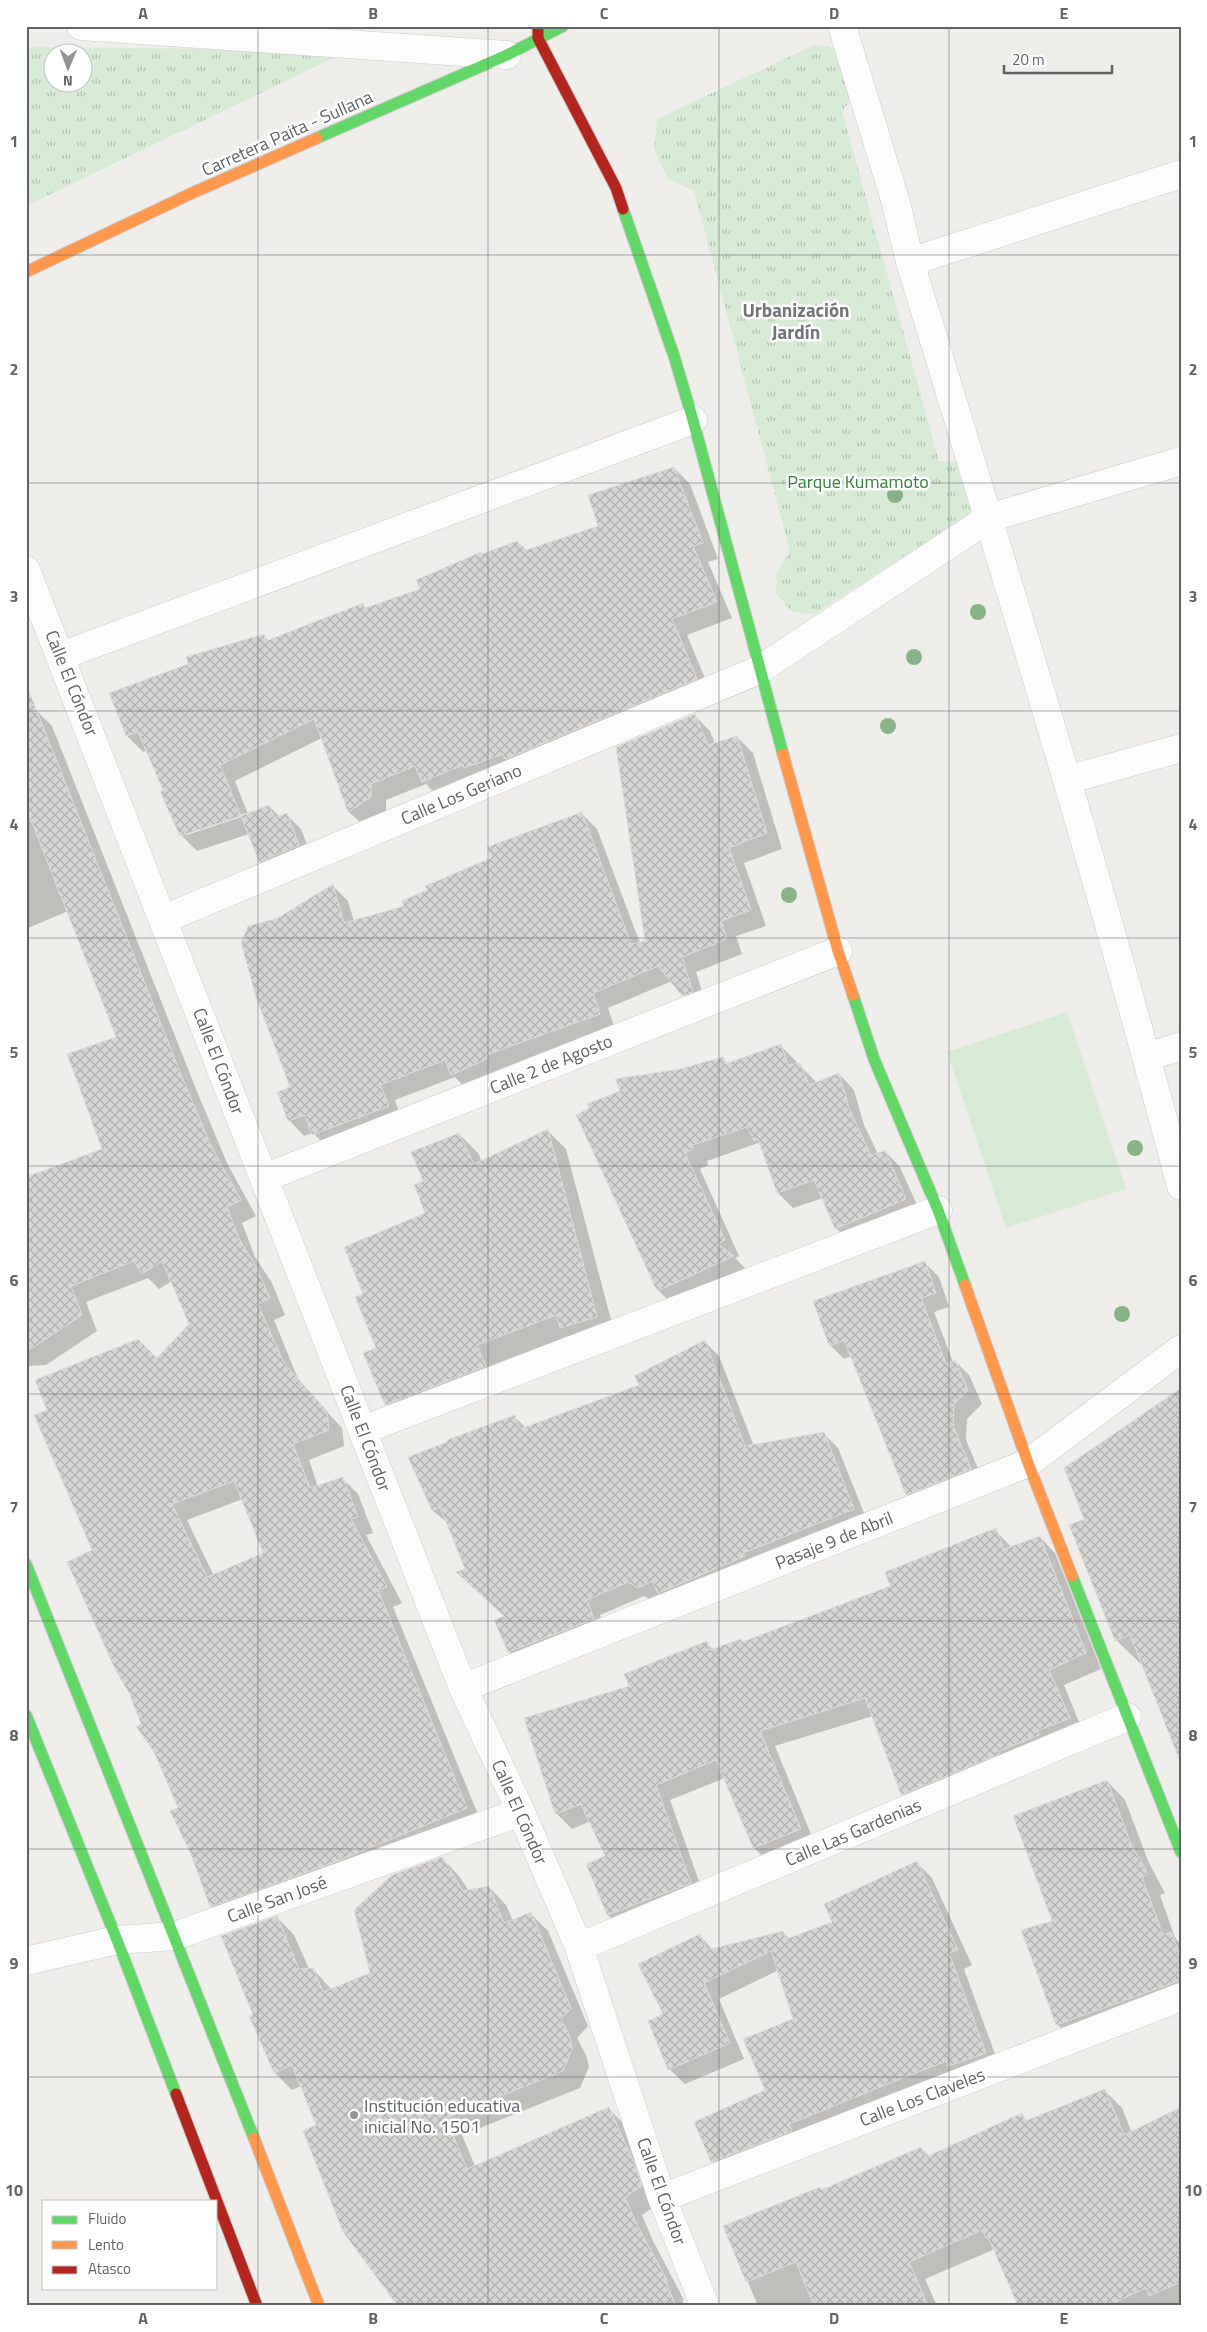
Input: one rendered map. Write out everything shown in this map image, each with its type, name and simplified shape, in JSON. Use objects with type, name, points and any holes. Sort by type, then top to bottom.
[{"type":"street","points":[[81,26],[507,56]]},
{"type":"street","name":"Carretera Paita - Sullana","points":[[26,272],[190,194],[507,56],[538,32],[563,26]]},
{"type":"street","points":[[842,26],[896,203],[910,262],[1067,780],[1147,1057],[1181,1186]]},
{"type":"street","points":[[538,32],[616,188],[674,356],[838,951],[874,1059],[938,1210],[1028,1464],[1181,1852]]},
{"type":"street","points":[[910,262],[1181,174]]},
{"type":"street","points":[[61,656],[693,420]]},
{"type":"street","name":"Calle Los Geriano","points":[[164,919],[759,670],[989,518],[1181,461]]},
{"type":"street","name":"Calle El Cóndor","points":[[26,570],[463,1688],[522,1812],[580,1947],[662,2198],[705,2306]]},
{"type":"street","points":[[1067,780],[1181,748]]},
{"type":"street","name":"Calle 2 de Agosto","points":[[264,1178],[838,951]]},
{"type":"street","points":[[1147,1057],[1181,1046]]},
{"type":"street","points":[[363,1430],[938,1210]]},
{"type":"street","name":"Pasaje 9 de Abril","points":[[463,1688],[1028,1464],[1181,1349]]},
{"type":"street","points":[[26,1564],[175,1936],[319,2306]]},
{"type":"street","points":[[26,1714],[117,1940],[216,2200]]},
{"type":"street","name":"Calle Las Gardenias","points":[[580,1947],[1127,1717]]},
{"type":"street","name":"Calle San José","points":[[26,1960],[117,1940],[175,1936],[522,1812]]},
{"type":"street","name":"Calle Los Claveles","points":[[662,2198],[1181,1997]]},
{"type":"street","points":[[218,2204],[257,2306]]},
{"type":"green space","name":"Parque Kumamoto","points":[[814,45],[843,49],[856,94],[842,111],[939,461],[963,462],[972,478],[971,513],[814,614],[792,612],[776,593],[777,572],[790,551],[694,191],[668,179],[654,149],[657,119]]},
{"type":"green space","points":[[26,47],[42,47],[42,92],[92,92],[92,48],[350,50],[26,206]]},
{"type":"green space","points":[[1067,1012],[1126,1189],[1006,1228],[947,1052]]},
{"type":"building","points":[[674,467],[703,543],[693,546],[717,602],[672,619],[697,679],[505,759],[503,754],[464,768],[463,765],[422,782],[415,766],[371,784],[371,797],[348,812],[314,719],[220,765],[241,816],[180,836],[160,792],[163,790],[138,732],[126,736],[109,693],[188,664],[186,657],[264,634],[266,641],[363,603],[365,608],[420,589],[416,580],[481,552],[482,554],[517,541],[526,550],[598,526],[588,495]]},
{"type":"building","points":[[27,686],[182,1077],[212,1148],[241,1200],[227,1207],[239,1239],[256,1266],[270,1298],[258,1304],[284,1363],[327,1411],[329,1430],[293,1444],[310,1488],[343,1477],[358,1517],[351,1519],[387,1587],[378,1590],[467,1808],[332,1863],[210,1907],[190,1852],[170,1811],[178,1808],[154,1752],[136,1726],[141,1724],[129,1693],[115,1669],[67,1562],[92,1550],[34,1415],[47,1410],[35,1380],[138,1339],[157,1358],[189,1324],[162,1261],[142,1274],[134,1261],[71,1286],[82,1315],[26,1352],[26,1177],[102,1149],[67,1054],[116,1037],[26,807]],"holes":[[[234,1481],[263,1553],[207,1577],[172,1504]]]},
{"type":"building","points":[[695,714],[708,745],[737,736],[767,833],[729,848],[751,910],[721,921],[727,939],[682,957],[693,992],[682,996],[658,966],[593,993],[600,1014],[486,1055],[487,1059],[451,1075],[445,1060],[380,1085],[389,1106],[312,1135],[305,1115],[288,1121],[277,1092],[290,1087],[256,997],[241,943],[248,926],[278,918],[333,884],[344,923],[404,906],[402,901],[427,890],[425,886],[491,858],[487,847],[582,812],[631,944],[645,941],[616,747]]},
{"type":"building","points":[[269,805],[274,818],[287,813],[299,845],[259,862],[241,816]]},
{"type":"building","points":[[781,1044],[788,1065],[800,1063],[809,1085],[839,1073],[849,1108],[871,1156],[885,1150],[906,1199],[835,1229],[814,1180],[777,1193],[758,1139],[754,1141],[747,1127],[692,1145],[693,1149],[685,1153],[725,1240],[718,1244],[734,1256],[657,1291],[576,1115],[589,1108],[587,1104],[620,1091],[615,1079],[680,1069],[723,1057],[725,1064]]},
{"type":"building","points":[[548,1129],[597,1317],[560,1328],[556,1315],[477,1345],[486,1366],[385,1405],[363,1353],[376,1348],[355,1297],[363,1294],[344,1247],[425,1213],[414,1185],[423,1181],[411,1152],[459,1133],[474,1164]]},
{"type":"building","points":[[925,1261],[936,1293],[921,1298],[946,1364],[955,1360],[968,1390],[954,1404],[953,1425],[971,1469],[906,1495],[844,1340],[829,1346],[813,1301]]},
{"type":"building","points":[[705,1340],[745,1446],[824,1432],[854,1509],[743,1553],[745,1556],[658,1593],[652,1581],[638,1588],[628,1582],[587,1600],[594,1619],[508,1652],[494,1620],[504,1616],[456,1572],[465,1569],[440,1507],[432,1511],[408,1457],[447,1442],[447,1440],[515,1415],[520,1429],[639,1385],[634,1376]]},
{"type":"building","points":[[1181,1388],[1181,1759],[1179,1759],[1130,1635],[1115,1641],[1069,1525],[1084,1519],[1064,1468]]},
{"type":"building","points":[[996,1528],[1004,1549],[1040,1536],[1086,1653],[1049,1670],[1070,1718],[1037,1731],[1039,1735],[999,1751],[999,1754],[901,1795],[865,1698],[760,1731],[801,1829],[753,1848],[716,1760],[656,1785],[691,1883],[607,1915],[586,1864],[605,1856],[581,1804],[555,1814],[524,1718],[629,1686],[624,1674],[707,1641],[710,1650],[741,1639],[742,1642],[890,1586],[885,1572]]},
{"type":"building","points":[[1107,1780],[1131,1844],[1148,1874],[1142,1877],[1163,1935],[1171,1932],[1181,1958],[1181,1980],[1056,2025],[1021,1930],[1052,1921],[1013,1816]]},
{"type":"building","points":[[442,1857],[463,1891],[489,1886],[504,1923],[531,1912],[571,2008],[561,2020],[570,2036],[572,2049],[563,2071],[446,2118],[467,2169],[609,2107],[635,2165],[642,2186],[625,2197],[636,2223],[668,2282],[666,2283],[676,2306],[398,2306],[343,2232],[303,2131],[316,2125],[292,2065],[274,2073],[249,2016],[253,2015],[221,1936],[277,1916],[299,1969],[313,1968],[323,1992],[370,1973],[354,1910],[392,1875]]},
{"type":"building","points":[[917,1861],[958,1950],[949,1953],[986,2053],[948,2066],[946,2061],[885,2085],[789,2124],[792,2131],[711,2162],[694,2122],[765,2090],[743,2039],[793,2019],[771,1951],[704,1983],[730,2043],[668,2070],[648,2021],[663,2014],[638,1964],[700,1934],[707,1950],[783,1931],[786,1939],[832,1922],[824,1904]]},
{"type":"building","points":[[1105,2089],[1124,2135],[1181,2107],[1181,2282],[1149,2296],[1146,2288],[1107,2306],[1018,2306],[988,2237],[986,2238],[982,2230],[909,2262],[928,2306],[814,2306],[796,2262],[746,2282],[723,2226],[820,2187],[821,2190],[921,2147],[926,2157],[1022,2113],[1025,2121]]},
{"type":"traffic: fast","points":[[317,138],[507,55],[563,26]]},
{"type":"traffic: fast","points":[[623,209],[674,356],[693,420],[783,754]]},
{"type":"traffic: fast","points":[[853,995],[874,1059],[938,1210],[965,1285]]},
{"type":"traffic: fast","points":[[26,1564],[254,2138]]},
{"type":"traffic: fast","points":[[1072,1576],[1181,1852]]},
{"type":"traffic: fast","points":[[26,1715],[117,1940],[176,2094]]},
{"type":"traffic: slow","points":[[26,272],[190,194],[317,138]]},
{"type":"traffic: slow","points":[[783,754],[838,951],[853,995]]},
{"type":"traffic: slow","points":[[965,1285],[1028,1463],[1072,1576]]},
{"type":"traffic: slow","points":[[254,2138],[319,2306]]},
{"type":"traffic: jam","points":[[538,26],[538,38],[616,188],[623,209]]},
{"type":"traffic: jam","points":[[176,2094],[216,2200]]},
{"type":"traffic: jam","points":[[218,2204],[257,2306]]},
{"type":"place","name":"Institución educativa inicial No. 1501","points":[[354,2115]]},
{"type":"district","name":"Urbanización Jardín","points":[[796,320]]}]
